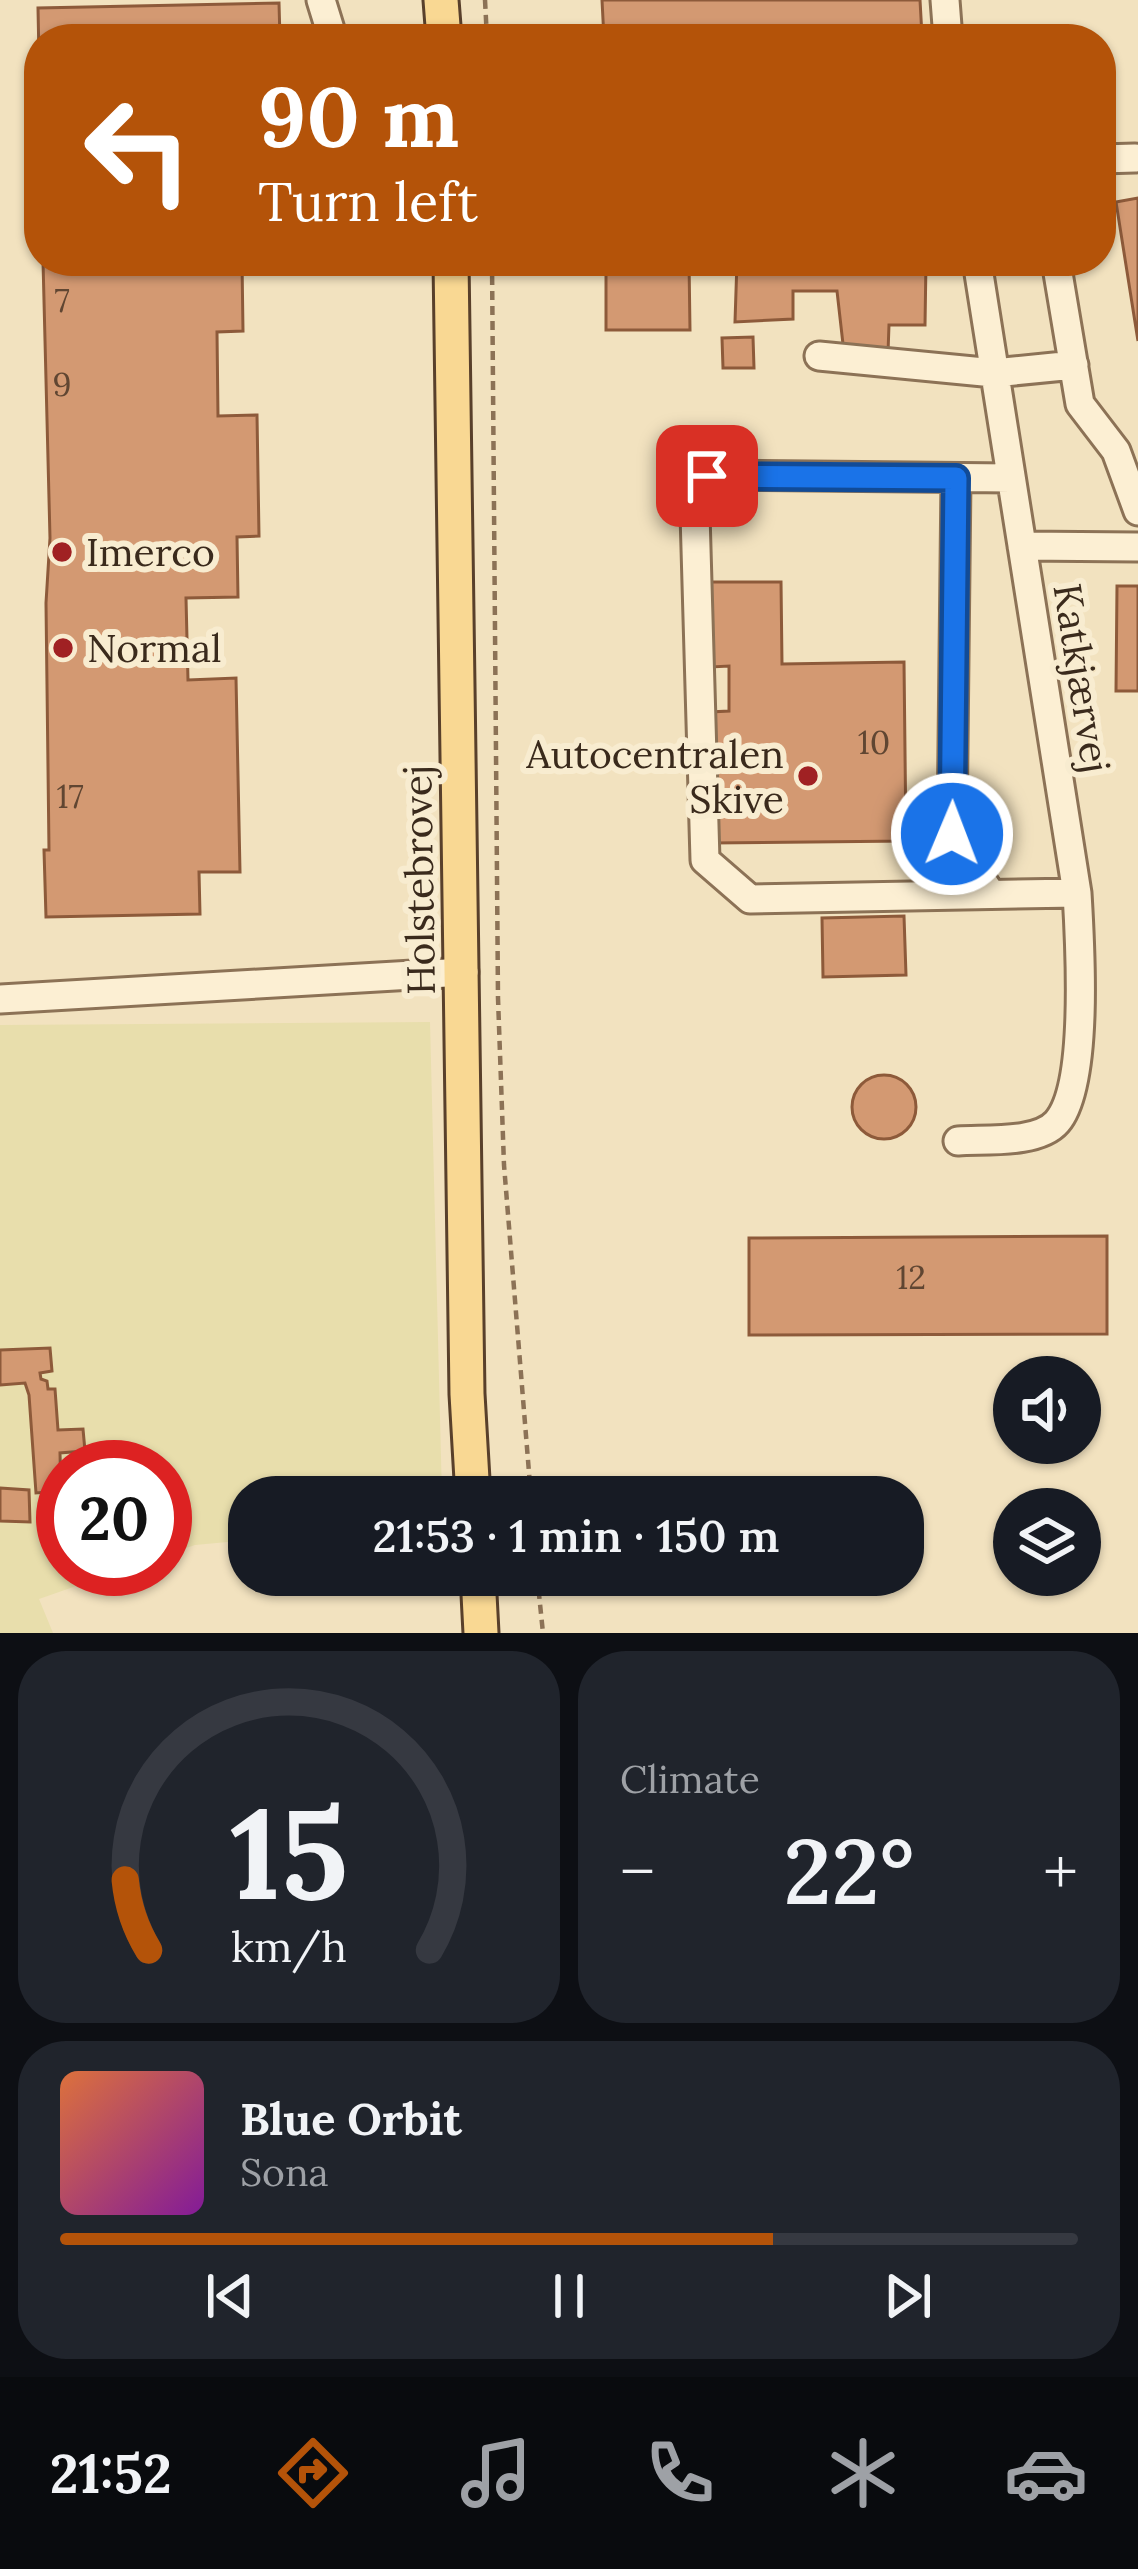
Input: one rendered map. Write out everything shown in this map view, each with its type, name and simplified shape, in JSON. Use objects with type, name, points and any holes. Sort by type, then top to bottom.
[{"type":"main road","name":"Holstebrovej","points":[[451,276],[472,1476]]},
{"type":"main road","points":[[479,1596],[481,1633]]},
{"type":"street","points":[[1116,159],[1135,158]]},
{"type":"street","name":"Katkjærvej","points":[[958,1141],[1030,1135],[1055,1125],[1072,1094],[1081,976],[1077,893],[978,276]]},
{"type":"street","points":[[1059,276],[1081,404],[1116,451],[1138,511]]},
{"type":"street","points":[[819,356],[994,373],[1074,364]]},
{"type":"street","points":[[1011,478],[707,476],[695,514],[705,860],[750,898],[1077,893]]},
{"type":"street","points":[[956,478],[952,834],[991,894]]},
{"type":"street","name":"Katkjærvej","points":[[1022,546],[1138,547]]},
{"type":"street","points":[[0,999],[464,972]]},
{"type":"path","points":[[492,276],[498,998],[504,1165],[529,1476]]},
{"type":"path","points":[[539,1596],[543,1633]]},
{"type":"shaded area","points":[[430,1022],[441,1476],[228,1476],[228,1542],[192,1546],[192,1440],[36,1440],[36,1596],[48,1596],[39,1599],[53,1633],[0,1633],[0,1025]]},
{"type":"building","points":[[602,0],[920,0],[921,24],[603,24]]},
{"type":"building","points":[[279,3],[280,24],[38,24],[38,8]]},
{"type":"building","points":[[1138,198],[1138,341],[1116,202]]},
{"type":"building","points":[[43,276],[242,276],[243,331],[217,332],[218,416],[257,415],[259,536],[237,537],[238,597],[186,598],[188,680],[236,678],[240,872],[199,872],[200,914],[46,917],[50,538]]},
{"type":"building","points":[[606,276],[689,276],[690,330],[606,330]]},
{"type":"building","points":[[737,276],[926,276],[925,325],[889,325],[888,353],[844,353],[837,291],[793,291],[793,319],[735,322]]},
{"type":"building","points":[[753,337],[754,368],[723,368],[722,338]]},
{"type":"building","name":"Autocentralen Skive","points":[[711,582],[781,582],[782,664],[904,662],[906,841],[712,843],[710,712],[729,711],[729,666],[711,667]]},
{"type":"building","points":[[1117,586],[1138,586],[1138,691],[1116,691]]},
{"type":"building","points":[[904,916],[906,975],[823,977],[822,918]]},
{"type":"building","points":[[884,1075],[907,1084],[916,1107],[907,1130],[884,1139],[861,1130],[852,1107],[861,1084]]},
{"type":"building","points":[[1107,1236],[1107,1334],[749,1335],[749,1238]]},
{"type":"building","points":[[50,1348],[52,1371],[40,1373],[48,1389],[55,1389],[58,1430],[83,1429],[84,1440],[36,1440],[36,1493],[29,1395],[25,1383],[0,1385],[0,1350]]},
{"type":"building","points":[[0,1488],[29,1490],[30,1522],[0,1521]]},
{"type":"place","name":"Imerco","points":[[62,552]]},
{"type":"place","name":"Normal","points":[[63,648]]},
{"type":"place","name":"Autocentralen Skive","points":[[808,776]]},
{"type":"route","points":[[707,476],[956,478],[952,834]]}]
